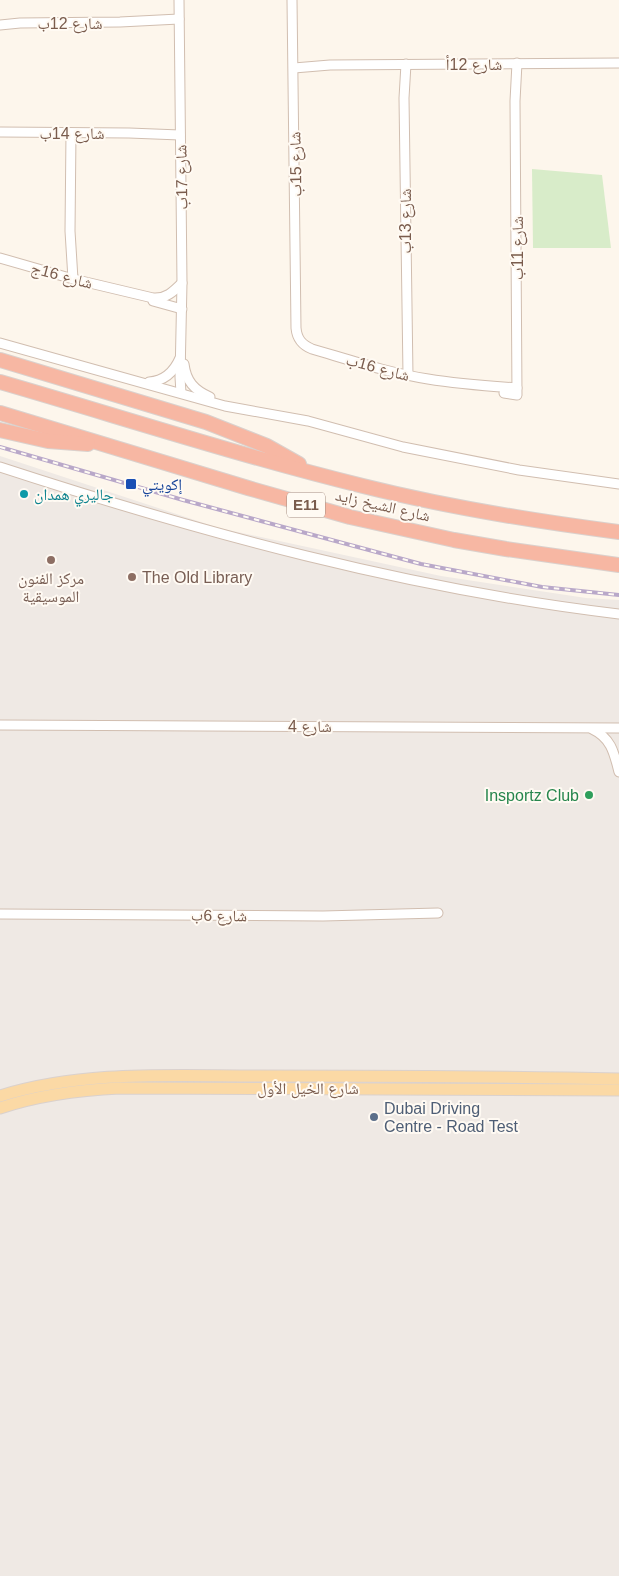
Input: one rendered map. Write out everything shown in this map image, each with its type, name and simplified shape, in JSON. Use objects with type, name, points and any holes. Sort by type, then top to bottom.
[{"type":"highway","points":[[0,360],[206,422],[267,446],[310,472]]},
{"type":"highway","name":"شارع الشيخ زايد","points":[[0,382],[310,472],[451,506],[619,532]]},
{"type":"highway","name":"شارع الشيخ زايد","points":[[0,413],[248,488],[368,521],[506,549],[619,566]]},
{"type":"highway","points":[[0,430],[54,442],[76,444],[104,443]]},
{"type":"main road","name":"شارع الخيل الأول","points":[[0,1096],[62,1082],[98,1077],[619,1079]]},
{"type":"main road","name":"شارع الخيل الأول","points":[[0,1108],[47,1095],[81,1090],[120,1088],[619,1090]]},
{"type":"street","name":"شارع 17ب","points":[[179,0],[182,283],[181,393]]},
{"type":"street","name":"شارع 15ب","points":[[292,0],[296,328]]},
{"type":"street","name":"شارع 12ب","points":[[0,23],[179,22]]},
{"type":"street","name":"شارع 11ب","points":[[514,63],[517,392]]},
{"type":"street","name":"شارع 12أ","points":[[294,65],[619,63]]},
{"type":"street","name":"شارع 13ب","points":[[403,64],[406,345],[404,374]]},
{"type":"street","name":"شارع 14ب","points":[[0,134],[129,133],[140,135],[180,132]]},
{"type":"street","points":[[68,133],[70,278]]},
{"type":"street","name":"شارع 16ج","points":[[0,258],[125,292],[159,298],[170,295],[182,283]]},
{"type":"street","name":"شارع 16ج","points":[[125,292],[182,309]]},
{"type":"street","name":"شارع 16ب","points":[[296,328],[300,340],[308,347],[404,374],[517,392]]},
{"type":"street","points":[[0,343],[234,408],[308,421],[393,444],[519,470],[619,484]]},
{"type":"street","name":"شارع 17ب","points":[[182,354],[186,376],[194,387],[202,393],[234,408]]},
{"type":"street","points":[[142,383],[158,381],[167,376],[174,369],[182,354]]},
{"type":"street","points":[[0,467],[180,523],[386,574],[502,598],[619,614]]},
{"type":"street","name":"شارع 4","points":[[0,725],[619,728]]},
{"type":"street","points":[[589,728],[604,736],[612,745],[619,772]]},
{"type":"street","name":"شارع 6ب","points":[[0,914],[323,916],[438,913]]},
{"type":"shaded area","points":[[0,456],[219,528],[441,576],[586,598],[619,600],[619,1576],[0,1576]]},
{"type":"green space","points":[[532,169],[602,175],[611,248],[533,248]]},
{"type":"railway","points":[[0,447],[183,500],[421,564],[542,587],[619,595]]},
{"type":"place","name":"إكويتي","points":[[131,484]]},
{"type":"place","name":"جاليري همدان","points":[[24,494]]},
{"type":"place","name":"مركز الفنون الموسيقية","points":[[51,560]]},
{"type":"place","name":"The Old Library","points":[[132,577]]},
{"type":"place","name":"Insportz Club","points":[[589,795]]},
{"type":"place","name":"Dubai Driving Centre - Road Test","points":[[374,1117]]}]
